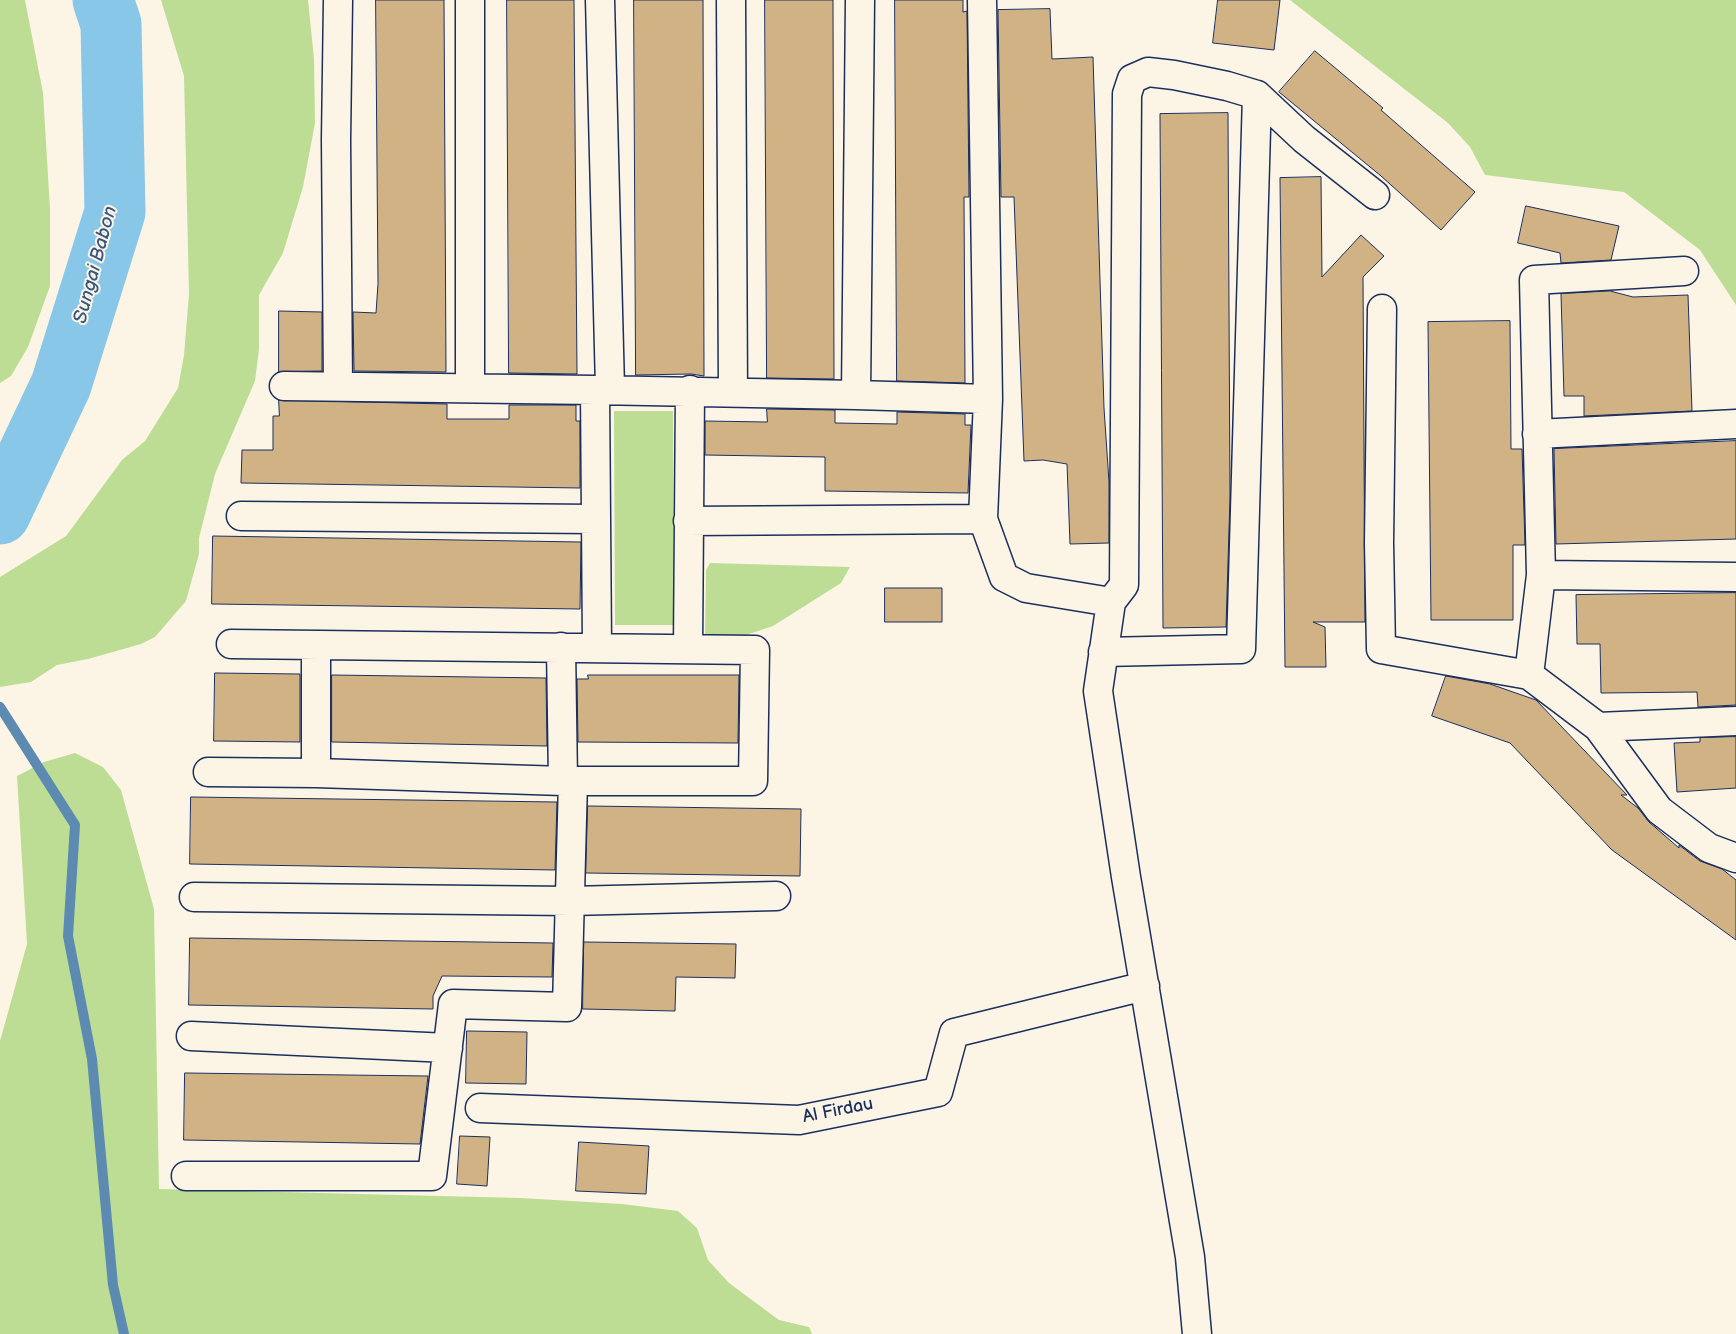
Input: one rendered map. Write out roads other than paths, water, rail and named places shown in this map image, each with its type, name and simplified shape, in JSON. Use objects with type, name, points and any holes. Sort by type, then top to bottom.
[{"type":"street","points":[[338,0],[336,140],[338,385]]},
{"type":"street","points":[[470,0],[470,387]]},
{"type":"street","points":[[597,647],[595,519],[602,389],[600,0]]},
{"type":"street","points":[[730,0],[733,392]]},
{"type":"street","points":[[856,395],[860,0]]},
{"type":"street","points":[[982,0],[988,399],[983,519],[1004,577],[1026,588],[1111,602]]},
{"type":"street","points":[[1198,1334],[1190,1257],[1098,691],[1111,602],[1124,585],[1127,94],[1132,79],[1148,72],[1174,75],[1227,86],[1257,95],[1304,139],[1375,195]]},
{"type":"street","points":[[1104,652],[1241,649],[1257,95]]},
{"type":"street","points":[[1529,676],[1541,575],[1534,280],[1684,271]]},
{"type":"street","points":[[1382,309],[1379,543],[1381,648],[1529,676],[1598,727],[1659,810],[1709,848],[1736,858]]},
{"type":"street","points":[[284,386],[338,385],[690,390],[988,399]]},
{"type":"street","points":[[688,648],[690,390]]},
{"type":"street","points":[[1538,434],[1736,424]]},
{"type":"street","points":[[241,516],[595,519]]},
{"type":"street","points":[[688,520],[983,519]]},
{"type":"street","points":[[1541,575],[1736,577]]},
{"type":"street","points":[[208,772],[316,773],[568,781],[753,781],[755,650],[231,644]]},
{"type":"street","points":[[316,645],[316,773]]},
{"type":"street","points":[[186,1176],[432,1176],[453,1004],[567,1007],[570,901],[568,781],[561,647]]},
{"type":"street","points":[[1598,727],[1736,721]]},
{"type":"street","points":[[194,897],[570,901],[776,896]]},
{"type":"street","name":"Al Firdau","points":[[480,1108],[798,1120],[938,1092],[954,1033],[1145,986]]},
{"type":"street","points":[[190,1036],[448,1048]]},
{"type":"waterway","name":"Sungai Babon","points":[[0,514],[61,385],[115,212],[111,24],[103,0]]},
{"type":"waterway","points":[[0,707],[75,825],[68,936],[92,1059],[113,1285],[124,1334]]}]
